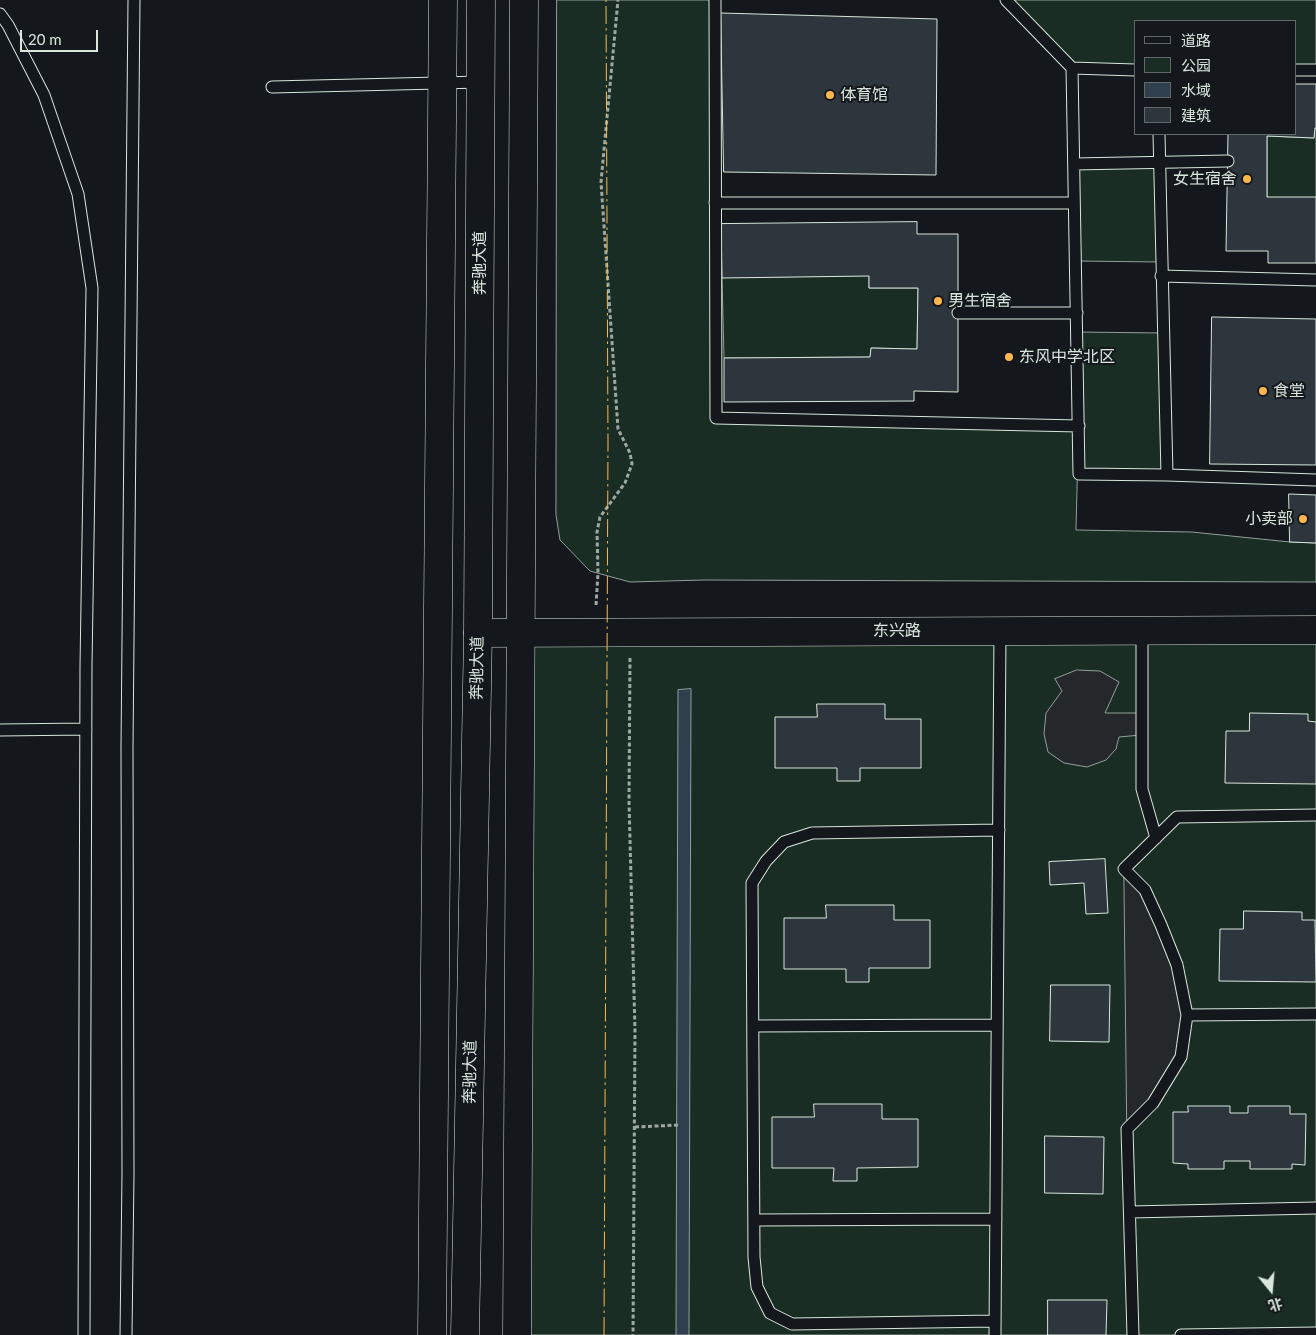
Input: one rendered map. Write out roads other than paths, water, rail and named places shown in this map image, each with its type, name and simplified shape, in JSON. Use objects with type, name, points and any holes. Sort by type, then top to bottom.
[{"type":"main road","points":[[432,1335],[443,0]]},
{"type":"main road","name":"奔驰大道","points":[[465,1335],[478,633],[481,0]]},
{"type":"main road","points":[[516,1335],[524,0]]},
{"type":"main road","points":[[441,329],[479,330]]},
{"type":"main road","name":"东兴路","points":[[478,633],[594,631],[1316,630]]},
{"type":"lane","points":[[126,1335],[128,1174],[127,748],[134,0]]},
{"type":"lane","points":[[715,0],[716,418],[1079,426]]},
{"type":"lane","points":[[1006,0],[1072,68],[1079,474],[1316,480]]},
{"type":"lane","points":[[0,14],[44,94],[78,194],[92,288],[86,729],[84,1335]]},
{"type":"lane","points":[[1072,68],[1134,70]]},
{"type":"lane","points":[[1296,70],[1316,70]]},
{"type":"lane","points":[[272,87],[481,82]]},
{"type":"lane","points":[[1158,135],[1167,475]]},
{"type":"lane","points":[[1074,164],[1228,161]]},
{"type":"lane","points":[[716,203],[1074,203]]},
{"type":"lane","points":[[1161,276],[1316,280]]},
{"type":"lane","points":[[958,314],[1077,313]]},
{"type":"lane","points":[[995,1335],[1000,630]]},
{"type":"lane","points":[[1142,630],[1142,789],[1156,838]]},
{"type":"lane","points":[[0,730],[86,729]]},
{"type":"lane","points":[[1133,1335],[1127,1130],[1153,1103],[1181,1057],[1187,1016],[1177,965],[1162,925],[1145,890],[1124,869],[1177,817],[1316,815]]},
{"type":"lane","points":[[996,1321],[792,1324],[770,1314],[757,1287],[754,1257],[752,883],[766,861],[784,842],[812,833],[999,830]]},
{"type":"lane","points":[[1187,1016],[1316,1014]]},
{"type":"lane","points":[[753,1026],[997,1025]]},
{"type":"lane","points":[[1130,1212],[1316,1208]]},
{"type":"lane","points":[[754,1220],[996,1219]]},
{"type":"lane","points":[[1181,1335],[1316,1333]]},
{"type":"water","points":[[691,689],[689,1335],[676,1335],[678,690]]},
{"type":"place","name":"体育馆","points":[[830,95]]},
{"type":"place","name":"女生宿舍","points":[[1247,179]]},
{"type":"place","name":"男生宿舍","points":[[938,301]]},
{"type":"place","name":"东风中学北区","points":[[1009,357]]},
{"type":"place","name":"食堂","points":[[1263,391]]},
{"type":"place","name":"小卖部","points":[[1303,519]]}]
